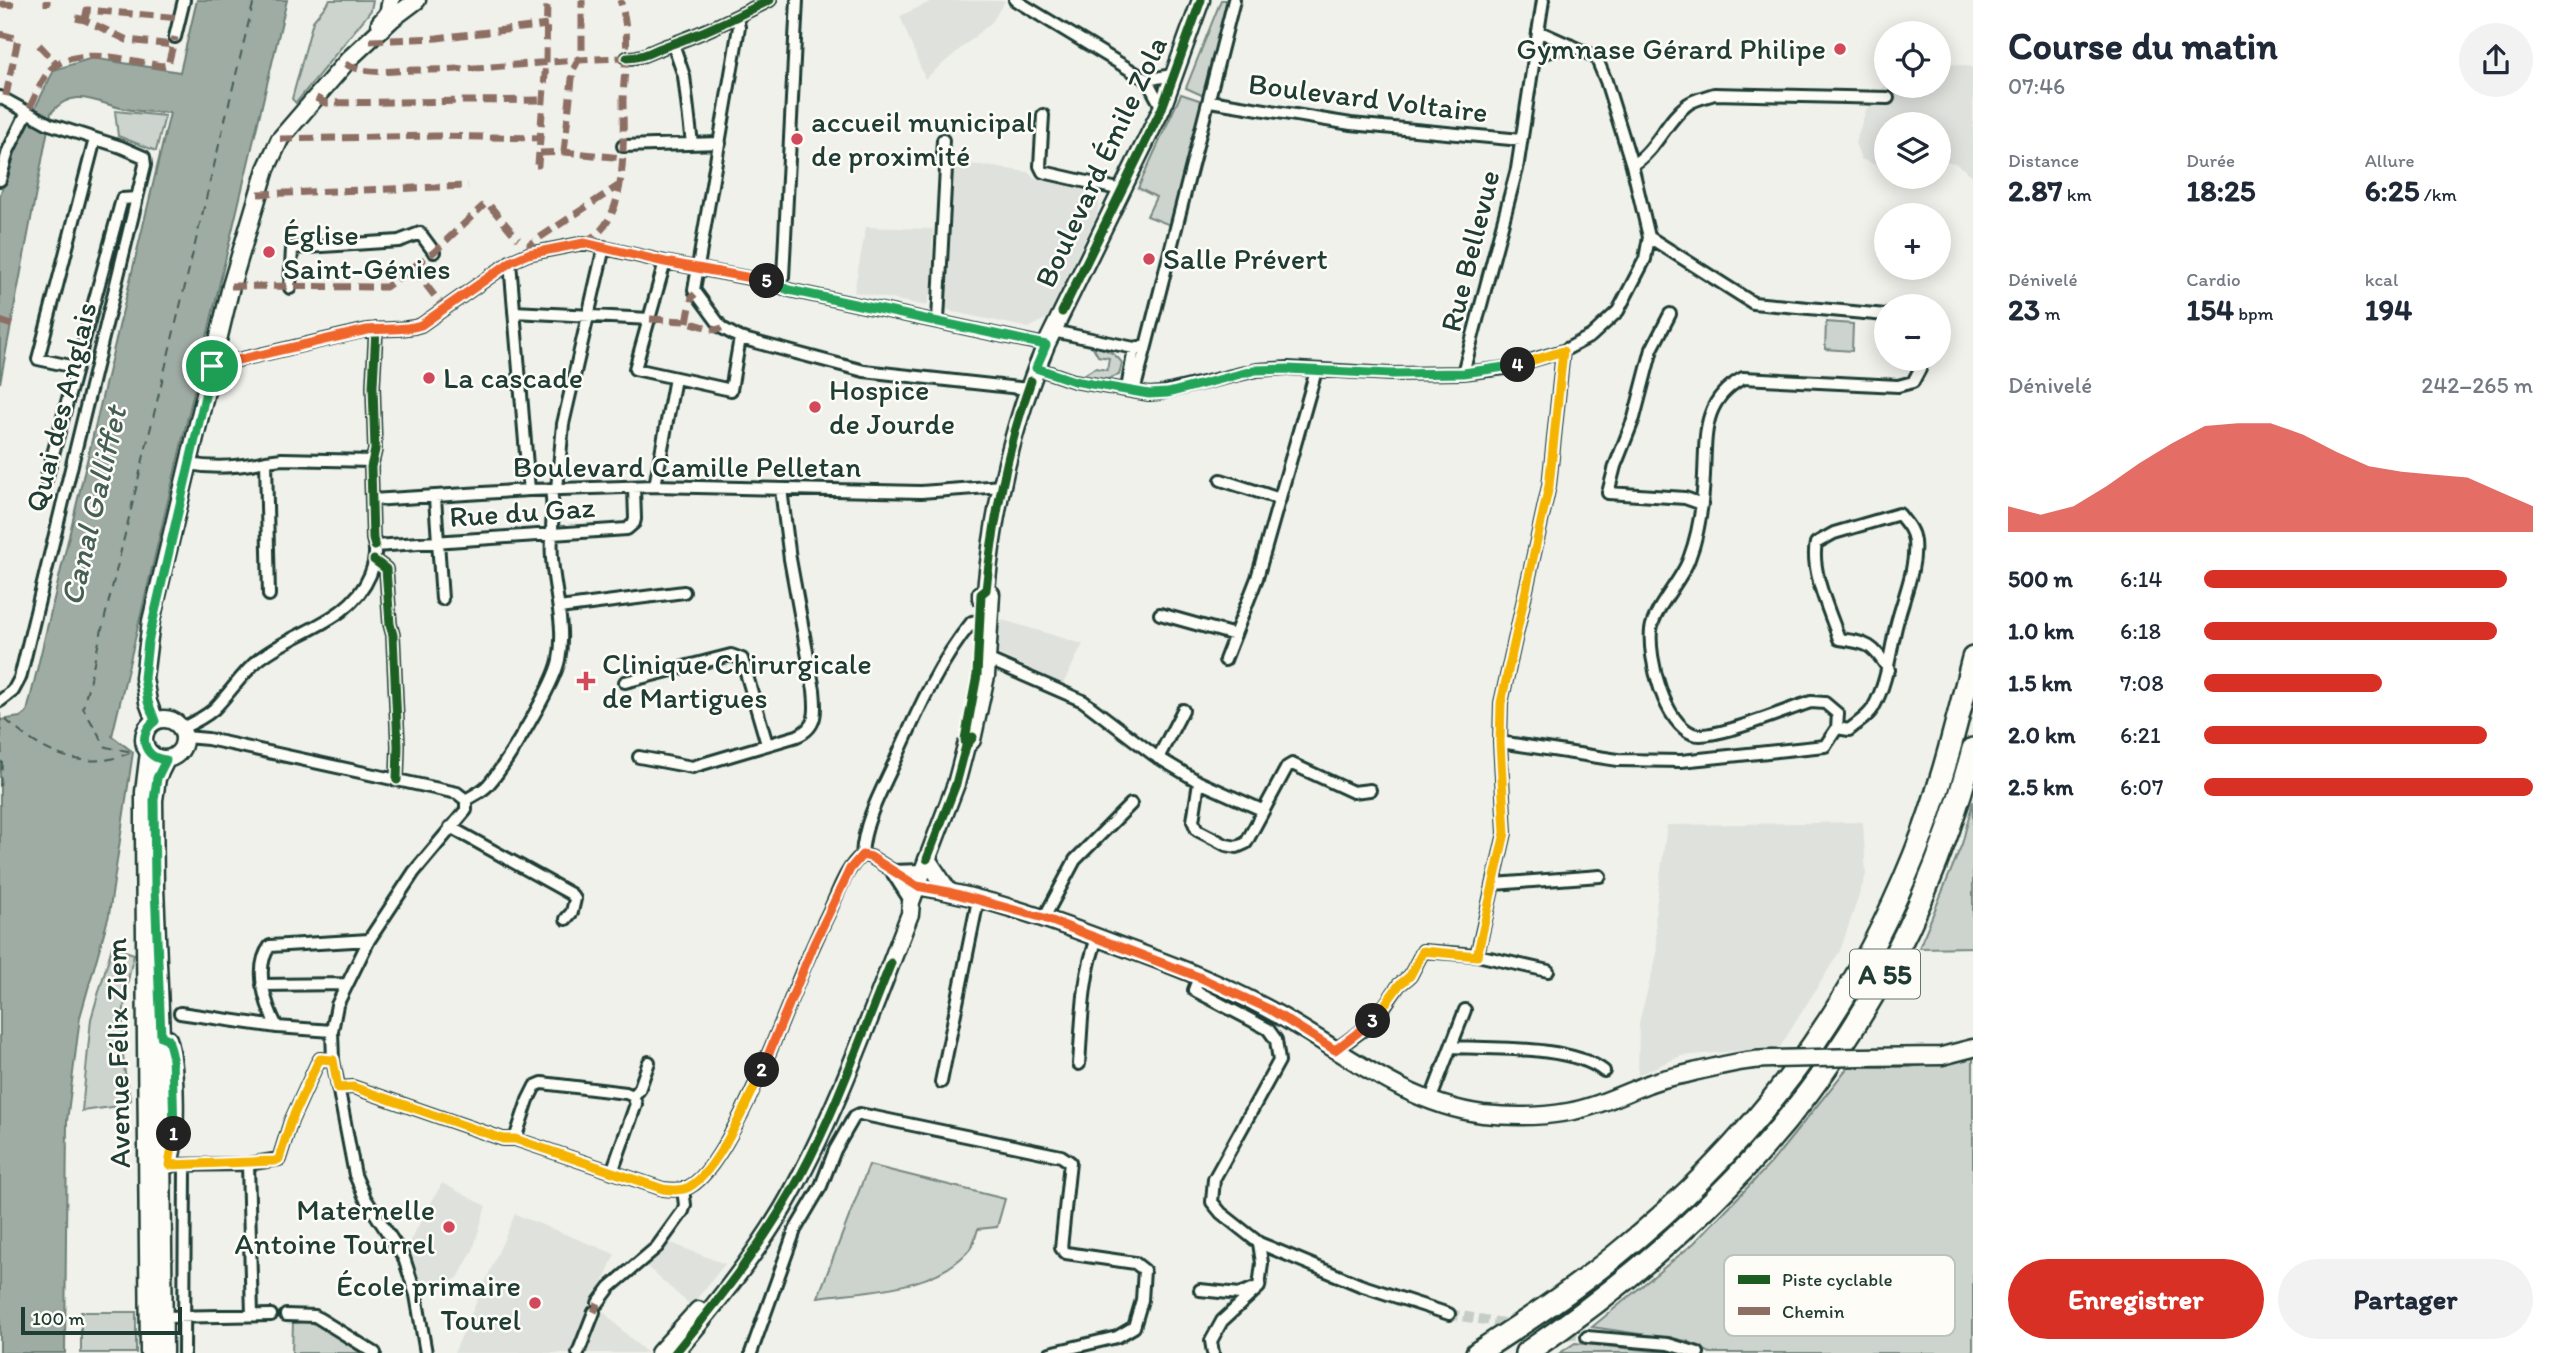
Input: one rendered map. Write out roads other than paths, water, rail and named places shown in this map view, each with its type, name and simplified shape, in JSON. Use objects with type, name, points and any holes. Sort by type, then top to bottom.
[{"type":"highway","name":"A 55","points":[[1477,1353],[1547,1307],[1615,1256],[1699,1181],[1762,1112],[1833,1017],[1870,953],[1915,853],[1947,760],[1973,658]]},
{"type":"highway","name":"A 55","points":[[1526,1353],[1615,1289],[1665,1248],[1744,1171],[1799,1106],[1843,1045],[1888,969],[1943,846],[1973,749]]},
{"type":"highway","points":[[1535,1353],[1615,1289]]},
{"type":"highway","points":[[1463,1353],[1547,1307]]},
{"type":"main road","points":[[349,59],[354,44],[376,17],[382,0]]},
{"type":"main road","points":[[155,721],[145,689],[147,649],[231,286],[272,153],[280,139],[388,14],[391,0]]},
{"type":"main road","points":[[349,59],[393,18],[417,0]]},
{"type":"main road","name":"Boulevard Émile Zola","points":[[911,902],[956,784],[966,746],[972,740],[982,701],[984,622],[981,594],[986,590],[990,547],[1002,486],[1028,389],[1049,338],[1162,108],[1201,0]]},
{"type":"main road","points":[[167,719],[183,733],[182,750],[166,760],[154,757],[144,741],[146,729],[155,721],[167,719]]},
{"type":"main road","name":"Avenue Félix Ziem","points":[[149,752],[144,792],[149,1353]]},
{"type":"main road","name":"Avenue Félix Ziem","points":[[164,1353],[163,1317],[174,1142],[172,1054],[168,1039],[161,1036],[154,800],[157,778],[166,760]]},
{"type":"main road","points":[[925,864],[949,892]]},
{"type":"main road","points":[[917,886],[1044,918],[1199,977],[1269,1009],[1374,1075],[1430,1101],[1483,1114],[1534,1116],[1558,1113],[1609,1100],[1651,1083],[1724,1064],[1766,1059],[1941,1056],[1973,1048]]},
{"type":"main road","points":[[659,1353],[718,1289],[750,1249],[776,1209],[824,1113],[901,912],[911,902]]},
{"type":"main road","points":[[675,1353],[753,1255],[802,1173],[820,1137],[900,941],[911,912],[911,902]]},
{"type":"street","points":[[175,37],[184,0]]},
{"type":"street","points":[[627,58],[640,58],[737,18],[770,0]]},
{"type":"street","points":[[778,286],[783,277],[788,222],[797,0]]},
{"type":"street","points":[[1015,0],[1147,80],[1162,108]]},
{"type":"street","points":[[1131,390],[1140,347],[1210,101],[1234,0]]},
{"type":"street","name":"Rue Bellevue","points":[[1464,373],[1517,169],[1543,0]]},
{"type":"street","points":[[737,18],[739,27],[695,295],[722,328],[740,338],[864,371],[1028,389]]},
{"type":"street","points":[[1036,368],[1074,381],[1149,394],[1168,393],[1256,370],[1391,374],[1464,373],[1506,368],[1563,351],[1591,335],[1619,311],[1645,259],[1649,236],[1632,165],[1596,57],[1538,31]]},
{"type":"street","points":[[673,44],[684,76],[692,144]]},
{"type":"street","points":[[1535,57],[1570,45]]},
{"type":"street","points":[[1147,80],[1176,74]]},
{"type":"street","points":[[1632,165],[1643,159],[1667,126],[1689,103],[1714,94],[1874,98]]},
{"type":"street","name":"Quai des Anglais","points":[[0,97],[48,124],[144,157],[145,165],[20,678],[13,691],[0,701]]},
{"type":"street","name":"Boulevard Voltaire","points":[[1210,101],[1350,124],[1521,140]]},
{"type":"street","points":[[0,180],[8,152],[26,112]]},
{"type":"street","points":[[1043,115],[1040,166],[1043,172],[1122,191]]},
{"type":"street","points":[[75,367],[38,359],[95,139]]},
{"type":"street","points":[[938,320],[946,168],[942,157],[943,140]]},
{"type":"street","points":[[623,146],[720,143]]},
{"type":"street","name":"Quai des Anglais","points":[[46,480],[122,199],[137,198]]},
{"type":"street","points":[[290,288],[292,248],[399,241],[421,233],[434,252]]},
{"type":"street","points":[[1649,236],[1753,303],[1874,314]]},
{"type":"street","points":[[212,366],[376,329],[411,329],[421,325],[510,262],[528,254],[584,243],[938,320],[1049,338],[1140,347]]},
{"type":"street","points":[[466,800],[486,788],[502,768],[551,681],[559,660],[561,634],[551,540],[554,489],[563,424],[604,247]]},
{"type":"street","points":[[510,262],[529,490]]},
{"type":"street","points":[[665,262],[635,369],[731,390],[740,338]]},
{"type":"street","points":[[514,312],[649,318]]},
{"type":"street","points":[[1670,314],[1652,349],[1634,418],[1615,466],[1608,493],[1685,498],[1702,503]]},
{"type":"street","points":[[183,733],[205,716],[256,662],[353,603],[367,581],[374,560],[375,546],[372,461],[376,329]]},
{"type":"street","points":[[1477,956],[1505,833],[1500,742],[1503,694],[1549,486],[1563,351]]},
{"type":"street","points":[[1225,660],[1257,578],[1316,371]]},
{"type":"street","points":[[1500,742],[1618,760],[1682,761],[1825,746],[1837,728],[1839,714],[1825,703],[1811,702],[1724,732],[1695,735],[1678,724],[1660,688],[1651,647],[1651,627],[1689,561],[1702,503],[1705,434],[1711,410],[1728,386],[1743,378],[1898,386],[1913,382],[1919,371]]},
{"type":"street","points":[[655,486],[675,378]]},
{"type":"street","points":[[189,464],[234,467],[282,459],[372,461]]},
{"type":"street","points":[[266,461],[269,595]]},
{"type":"street","points":[[1221,480],[1280,499]]},
{"type":"street","name":"Boulevard Camille Pelletan","points":[[372,500],[529,490],[655,486],[921,492],[1002,486]]},
{"type":"street","name":"Rue du Gaz","points":[[375,546],[630,528],[635,519],[635,487]]},
{"type":"street","points":[[639,757],[692,768],[804,733],[811,726],[816,711],[784,522],[781,489]]},
{"type":"street","points":[[435,498],[442,599]]},
{"type":"street","points":[[1837,728],[1849,730],[1871,712],[1885,684],[1889,670],[1895,632],[1914,562],[1912,529],[1899,514],[1834,533],[1816,543],[1814,553],[1815,566],[1839,639],[1866,643],[1889,670]]},
{"type":"street","points":[[374,560],[386,569],[393,635],[397,780]]},
{"type":"street","points":[[559,608],[684,592]]},
{"type":"street","points":[[1160,614],[1235,635]]},
{"type":"street","points":[[338,1088],[353,1087],[503,1139],[515,1139],[663,1189],[682,1189],[695,1182],[720,1151],[758,1078],[806,963],[850,869],[862,855],[868,820],[916,714],[961,636],[972,622],[984,622]]},
{"type":"street","points":[[625,682],[732,655],[741,659],[767,744]]},
{"type":"street","points":[[982,658],[1083,701],[1158,758],[1199,782],[1262,810]]},
{"type":"street","points":[[1158,758],[1183,710]]},
{"type":"street","points":[[205,716],[205,738]]},
{"type":"street","points":[[183,733],[457,793],[466,800]]},
{"type":"street","points":[[1199,782],[1194,826],[1226,845],[1237,848],[1246,843],[1287,767],[1292,764],[1353,792],[1370,790]]},
{"type":"street","points":[[426,1353],[416,1295],[404,1258],[365,1198],[355,1175],[333,1060],[332,1031],[337,1005],[369,940],[414,872],[466,810],[466,800]]},
{"type":"street","points":[[1044,918],[1075,860],[1131,804]]},
{"type":"street","points":[[450,827],[571,894],[575,899],[572,912],[566,919]]},
{"type":"street","points":[[862,855],[871,857],[917,886]]},
{"type":"street","points":[[892,871],[925,864]]},
{"type":"street","points":[[892,871],[911,902]]},
{"type":"street","points":[[1494,884],[1600,876]]},
{"type":"street","points":[[941,1082],[978,900]]},
{"type":"street","points":[[1079,1063],[1085,1001],[1098,937]]},
{"type":"street","points":[[277,1027],[265,1004],[262,985],[264,953],[270,946],[369,940]]},
{"type":"street","points":[[1335,1050],[1380,1014],[1399,985],[1410,976],[1423,951],[1477,956],[1548,971]]},
{"type":"street","points":[[1199,977],[1194,990],[1268,1029],[1276,1040],[1279,1061],[1214,1179],[1212,1202],[1221,1213],[1259,1243],[1360,1285],[1449,1314]]},
{"type":"street","points":[[262,985],[347,984]]},
{"type":"street","points":[[1430,1101],[1465,1010]]},
{"type":"street","points":[[180,1013],[277,1027],[332,1031]]},
{"type":"street","points":[[1451,1047],[1512,1049],[1566,1055],[1594,1063],[1604,1071]]},
{"type":"street","points":[[172,1165],[248,1164],[279,1159],[291,1121],[317,1064],[320,1059],[333,1060]]},
{"type":"street","points":[[633,1096],[639,1090],[649,1062]]},
{"type":"street","points":[[515,1139],[531,1091],[542,1083],[625,1093],[633,1096],[636,1104],[612,1172]]},
{"type":"street","points":[[751,1353],[795,1230],[821,1186],[835,1150],[854,1117],[860,1114],[1062,1156],[1070,1162],[1061,1248],[1066,1253],[1135,1263],[1144,1270],[1142,1300],[1134,1327],[1117,1337],[1050,1353]]},
{"type":"street","points":[[248,1164],[252,1315]]},
{"type":"street","name":"Avenue Félix Ziem","points":[[172,1165],[184,1317],[184,1353]]},
{"type":"street","points":[[578,1353],[596,1307],[610,1287],[648,1256],[683,1211],[685,1205],[682,1189]]},
{"type":"street","points":[[1200,1290],[1240,1294],[1259,1287],[1262,1263],[1259,1243]]},
{"type":"street","points":[[1213,1353],[1211,1341],[1222,1321],[1252,1296],[1255,1288]]},
{"type":"street","points":[[163,1317],[271,1315]]},
{"type":"street","points":[[286,1315],[315,1315],[375,1353]]},
{"type":"street","points":[[1587,1337],[1668,1344],[1698,1353]]},
{"type":"water","name":"Canal Galliffet","points":[[197,0],[287,0],[112,736],[133,752],[109,915],[80,1017],[67,1121],[65,1353],[0,1353],[0,720],[20,717],[27,712],[170,113],[132,110],[77,98],[68,100],[51,113],[0,383],[0,196],[13,152],[54,70],[92,58],[180,72]]},
{"type":"tunnel","points":[[1449,1314],[1587,1337]]},
{"type":"place","name":"Gymnase Gérard Philipe","points":[[1840,49]]},
{"type":"place","name":"accueil municipal de proximité","points":[[797,139]]},
{"type":"place","name":"Église Saint-Génies","points":[[269,252]]},
{"type":"place","name":"Salle Prévert","points":[[1149,259]]},
{"type":"place","name":"La cascade","points":[[429,378]]},
{"type":"place","name":"Hospice de Jourde","points":[[815,407]]},
{"type":"place","name":"Clinique Chirurgicale de Martigues","points":[[586,681]]},
{"type":"place","name":"Maternelle Antoine Tourrel","points":[[449,1227]]},
{"type":"place","name":"École primaire Tourel","points":[[535,1303]]}]
